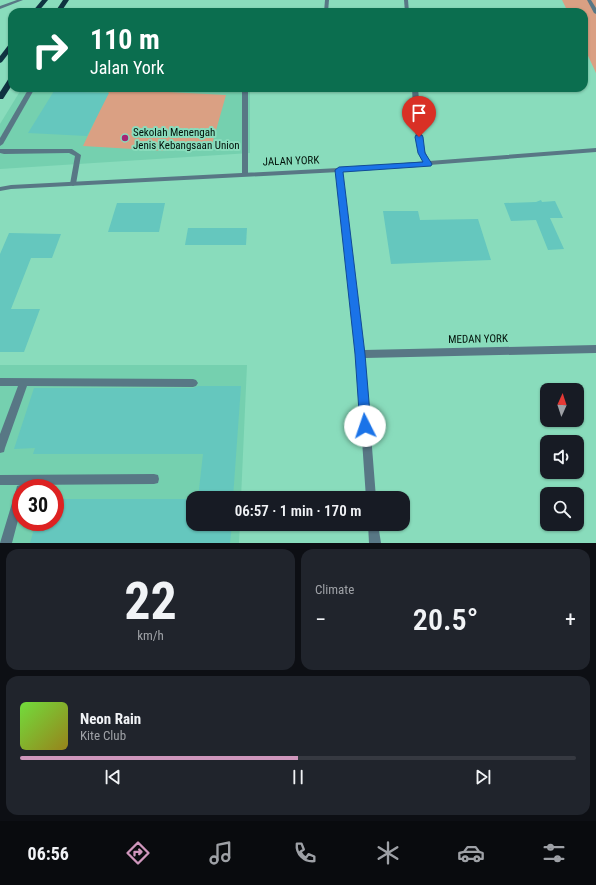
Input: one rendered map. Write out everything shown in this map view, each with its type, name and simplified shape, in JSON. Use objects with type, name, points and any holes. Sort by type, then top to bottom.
[{"type":"main road","points":[[38,8],[45,0]]},
{"type":"main road","points":[[0,61],[8,50]]},
{"type":"main road","points":[[0,97],[8,86]]},
{"type":"street","points":[[0,8],[21,0]]},
{"type":"street","points":[[589,0],[596,13]]},
{"type":"street","points":[[0,144],[30,92]]},
{"type":"street","points":[[245,92],[244,153],[246,174]]},
{"type":"street","points":[[415,92],[420,147],[428,164]]},
{"type":"street","name":"JALAN YORK","points":[[0,189],[246,174],[339,170],[596,150]]},
{"type":"street","points":[[0,151],[70,151],[75,153],[78,155],[73,184]]},
{"type":"street","points":[[339,170],[360,354],[370,491]]},
{"type":"street","name":"JALAN YORK","points":[[0,184],[11,188]]},
{"type":"street","name":"MEDAN YORK","points":[[360,354],[596,349]]},
{"type":"street","points":[[0,382],[193,383]]},
{"type":"street","points":[[0,448],[24,382]]},
{"type":"street","points":[[64,484],[154,479]]},
{"type":"street","points":[[0,480],[12,483]]},
{"type":"street","points":[[6,543],[12,522]]},
{"type":"street","points":[[374,531],[375,543]]},
{"type":"shaded area","points":[[562,0],[596,0],[596,73],[588,56],[588,8],[566,8]]},
{"type":"shaded area","name":"Sekolah Menengah Jenis Kebangsaan Union","points":[[20,92],[250,92],[250,153],[0,169],[0,124]]},
{"type":"shaded area","points":[[109,92],[168,92],[226,95],[211,148],[168,146],[166,151],[83,146]]},
{"type":"shaded area","points":[[0,365],[247,365],[241,491],[186,491],[186,531],[240,531],[239,543],[0,543]]},
{"type":"building","points":[[53,92],[109,93],[87,136],[28,133]]},
{"type":"building","points":[[541,200],[542,202],[555,201],[563,218],[550,218],[564,249],[548,250],[536,220],[511,221],[504,203],[536,202]]},
{"type":"building","points":[[117,203],[165,203],[159,232],[108,232]]},
{"type":"building","points":[[383,211],[418,211],[420,220],[478,219],[491,260],[391,264]]},
{"type":"building","points":[[188,228],[247,228],[246,245],[185,245]]},
{"type":"building","points":[[9,233],[61,234],[52,258],[31,258],[11,309],[40,309],[24,352],[0,352],[0,254]]},
{"type":"building","points":[[198,386],[241,386],[234,491],[199,491],[203,454],[33,454],[35,448],[14,449],[34,388],[193,388]]},
{"type":"building","points":[[64,499],[186,499],[186,531],[231,531],[230,543],[30,543],[33,531],[64,531]]},
{"type":"place","name":"Sekolah Menengah Jenis Kebangsaan Union","points":[[125,138]]},
{"type":"route","points":[[365,426],[360,354],[339,170],[428,164],[422,153],[419,137]]}]
